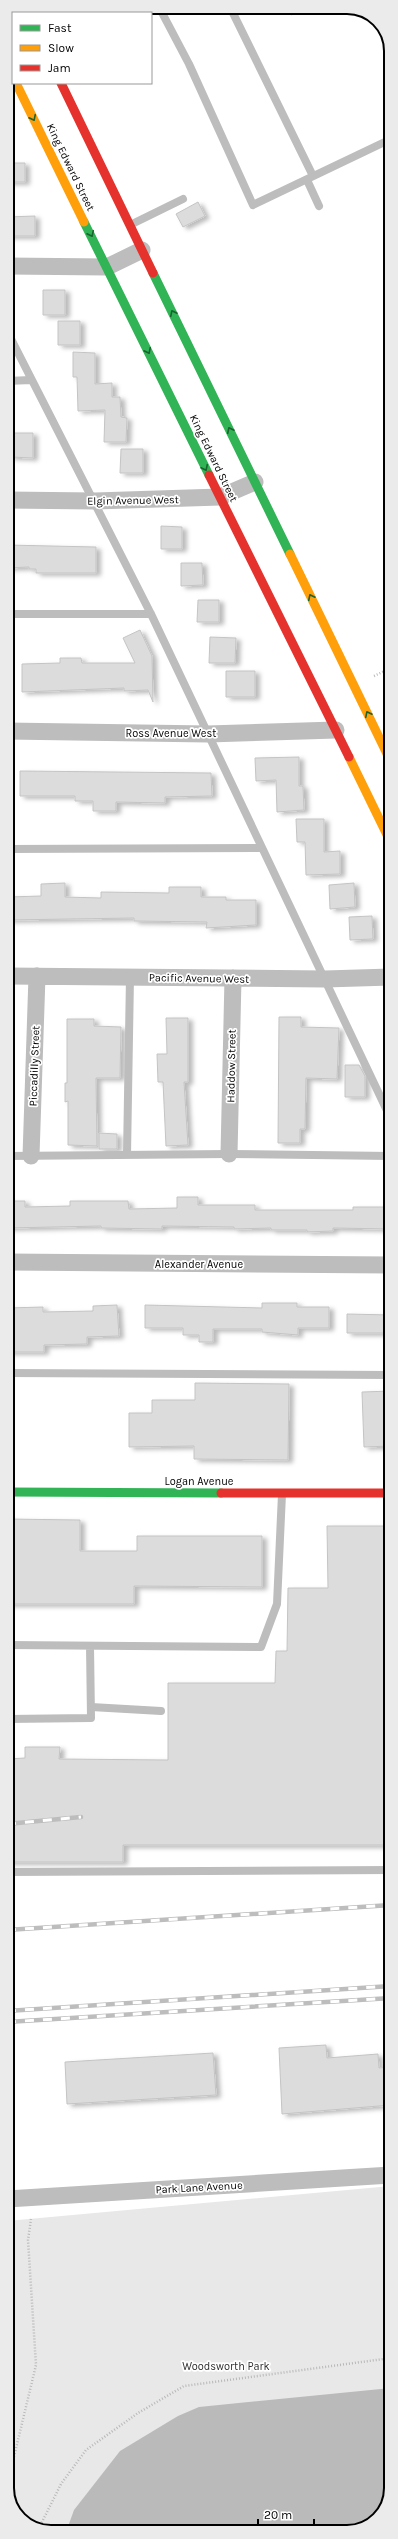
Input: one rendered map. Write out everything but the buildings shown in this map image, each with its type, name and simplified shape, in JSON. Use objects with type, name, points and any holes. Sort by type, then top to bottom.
[{"type":"main road","name":"King Edward Street","points":[[16,84],[336,730],[384,815]]},
{"type":"main road","points":[[61,84],[384,748]]},
{"type":"main road","name":"Logan Avenue","points":[[14,1492],[384,1493]]},
{"type":"street","points":[[14,266],[107,267],[142,250]]},
{"type":"street","name":"Elgin Avenue West","points":[[14,500],[95,501],[220,497],[255,482]]},
{"type":"street","name":"Ross Avenue West","points":[[14,732],[208,734],[336,730]]},
{"type":"street","name":"Pacific Avenue West","points":[[14,976],[325,980],[384,977]]},
{"type":"street","name":"Piccadilly Street","points":[[31,1156],[37,976]]},
{"type":"street","name":"Haddow Street","points":[[229,1154],[232,978]]},
{"type":"street","name":"Alexander Avenue","points":[[14,1262],[384,1265]]},
{"type":"street","name":"Park Lane Avenue","points":[[14,2199],[384,2175]]},
{"type":"lane","points":[[163,14],[189,64],[253,205],[384,142]]},
{"type":"lane","points":[[233,14],[310,178],[320,206]]},
{"type":"lane","points":[[130,225],[183,199]]},
{"type":"lane","points":[[14,345],[95,501],[151,614],[384,1104]]},
{"type":"lane","points":[[14,381],[31,380]]},
{"type":"lane","points":[[14,614],[151,614]]},
{"type":"lane","points":[[14,850],[262,848]]},
{"type":"lane","points":[[127,1155],[130,977]]},
{"type":"lane","points":[[14,1156],[229,1154],[384,1156]]},
{"type":"lane","points":[[14,1373],[384,1375]]},
{"type":"lane","points":[[14,1645],[261,1647],[277,1604],[282,1493]]},
{"type":"lane","points":[[14,1719],[91,1718],[90,1646]]},
{"type":"lane","points":[[91,1707],[162,1711]]},
{"type":"lane","points":[[14,1872],[384,1870]]},
{"type":"path","points":[[374,676],[384,671]]},
{"type":"path","points":[[14,2457],[36,2365],[28,2240],[31,2219]]},
{"type":"path","points":[[41,2524],[61,2484],[86,2450],[138,2413],[184,2386],[384,2359]]},
{"type":"green space","name":"Woodsworth Park","points":[[384,2187],[384,2488],[382,2500],[375,2512],[363,2521],[352,2525],[49,2525],[41,2524],[30,2519],[22,2511],[14,2493],[14,2220]]},
{"type":"shaded area","points":[[384,2389],[384,2488],[382,2500],[379,2506],[370,2517],[352,2525],[69,2525],[74,2510],[120,2451],[178,2416],[199,2407]]},
{"type":"railway","points":[[14,1823],[81,1817]]},
{"type":"railway","points":[[14,1930],[384,1905]]},
{"type":"railway","points":[[14,2011],[384,1986]]},
{"type":"railway","points":[[14,2022],[384,1998]]},
{"type":"traffic: fast","points":[[84,222],[209,475]]},
{"type":"traffic: fast","points":[[153,273],[290,554]]},
{"type":"traffic: fast","points":[[14,1492],[221,1493]]},
{"type":"traffic: slow","points":[[16,84],[84,222]]},
{"type":"traffic: slow","points":[[290,554],[384,748]]},
{"type":"traffic: slow","points":[[349,757],[384,829]]},
{"type":"traffic: jam","points":[[61,84],[153,273]]},
{"type":"traffic: jam","points":[[209,475],[349,757]]},
{"type":"traffic: jam","points":[[221,1493],[384,1493]]}]
